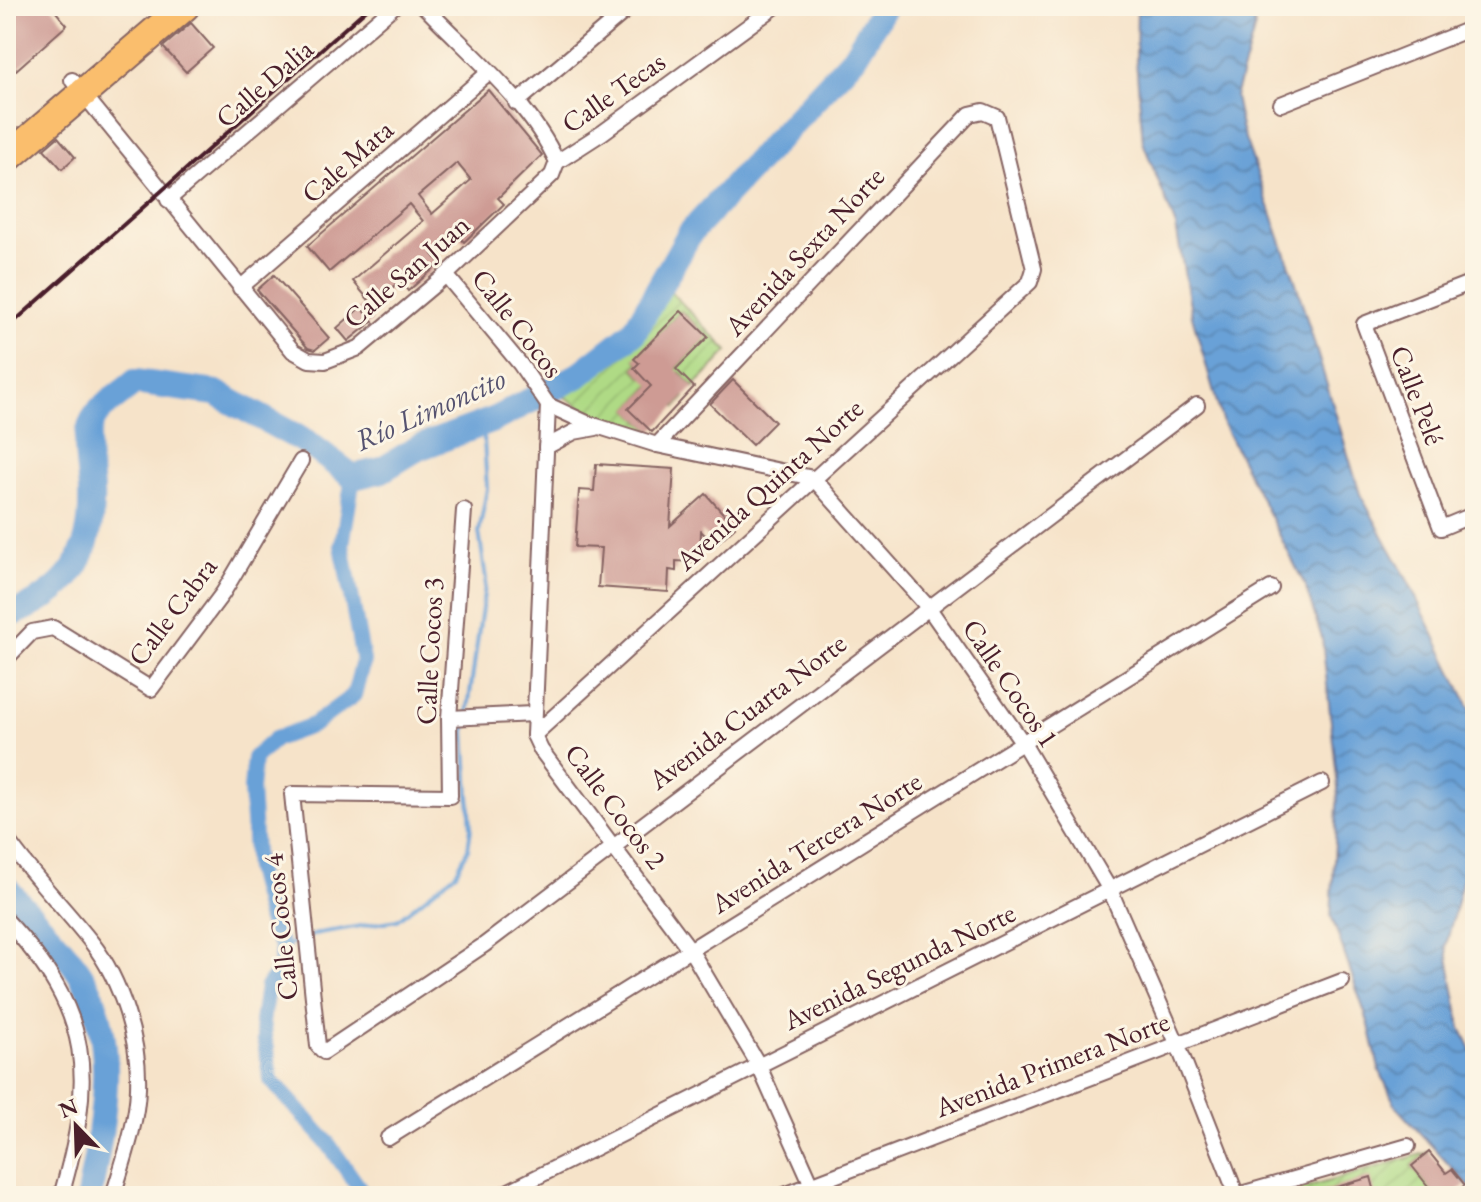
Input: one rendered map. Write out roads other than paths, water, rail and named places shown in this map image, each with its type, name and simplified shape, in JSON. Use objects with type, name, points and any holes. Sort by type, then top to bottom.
[{"type":"highway","points":[[6,159],[156,6]]},
{"type":"highway","points":[[6,134],[77,87],[185,6]]},
{"type":"street","name":"Calle Dalia","points":[[168,200],[394,6]]},
{"type":"street","points":[[424,6],[516,103],[550,147],[557,162]]},
{"type":"street","name":"Calle Tecas","points":[[516,103],[631,6]]},
{"type":"street","name":"Calle Tecas","points":[[557,162],[776,6]]},
{"type":"street","points":[[1281,104],[1475,27]]},
{"type":"street","name":"Cale Mata","points":[[240,288],[488,73]]},
{"type":"street","name":"Calle San Juan","points":[[77,87],[293,351],[309,360],[325,361],[359,348],[446,275],[552,175],[557,162]]},
{"type":"street","name":"Avenida Sexta Norte","points":[[657,445],[970,114],[983,111],[997,117]]},
{"type":"street","name":"Avenida Quinta Norte","points":[[534,735],[1030,282],[1034,269],[997,117]]},
{"type":"street","name":"Calle Cocos","points":[[446,275],[520,364],[548,405]]},
{"type":"street","name":"Calle Pelé","points":[[1475,281],[1364,324],[1441,528],[1475,514]]},
{"type":"street","points":[[548,405],[601,428],[657,445],[813,478]]},
{"type":"street","name":"Calle Cocos 2","points":[[548,405],[534,735],[541,750],[691,951],[758,1064],[815,1190]]},
{"type":"street","name":"Avenida Cuarta Norte","points":[[324,1052],[484,945],[1197,405]]},
{"type":"street","points":[[546,447],[574,432],[601,428]]},
{"type":"street","name":"Calle Cabra","points":[[6,659],[32,632],[53,628],[151,689],[223,593],[301,461]]},
{"type":"street","name":"Calle Cocos 1","points":[[813,478],[928,607],[1023,743],[1110,890],[1177,1043],[1236,1196]]},
{"type":"street","name":"Calle Cocos 3","points":[[292,794],[450,796],[449,718],[464,510]]},
{"type":"street","name":"Avenida Tercera Norte","points":[[388,1138],[1271,588]]},
{"type":"street","points":[[449,718],[533,714]]},
{"type":"street","name":"Avenida Segunda Norte","points":[[499,1196],[1322,783]]},
{"type":"street","name":"Calle Cocos 4","points":[[292,794],[318,1046],[324,1052]]},
{"type":"street","points":[[6,838],[32,875],[93,944],[121,999],[136,1048],[138,1089],[113,1196]]},
{"type":"street","points":[[6,920],[37,953],[63,993],[81,1052],[82,1098],[61,1196]]},
{"type":"street","name":"Avenida Primera Norte","points":[[782,1196],[815,1190],[1177,1043],[1342,981]]},
{"type":"street","points":[[1236,1196],[1408,1146]]},
{"type":"water","points":[[1137,6],[1251,6],[1255,27],[1235,97],[1241,127],[1296,283],[1360,494],[1409,583],[1475,719],[1473,837],[1446,946],[1461,1028],[1475,1057],[1475,1193],[1396,1107],[1379,1069],[1369,1025],[1331,915],[1338,788],[1322,638],[1305,585],[1223,424],[1192,316],[1176,227],[1143,142],[1136,61]]},
{"type":"waterway","name":"Río Limoncito","points":[[6,616],[46,597],[73,570],[82,554],[91,515],[87,452],[89,432],[97,414],[135,382],[216,393],[308,443],[353,477],[382,470],[418,448],[493,420],[579,375],[634,332],[690,233],[854,57],[885,6]]},
{"type":"waterway","points":[[282,947],[319,933],[397,920],[456,873],[468,849],[471,828],[465,730],[486,579],[479,532],[487,489],[483,423]]},
{"type":"waterway","points":[[353,477],[342,545],[363,661],[354,695],[313,725],[275,739],[254,758],[251,789],[256,869],[270,924],[282,947],[280,969],[267,987],[262,1022],[271,1080],[327,1142],[365,1196]]},
{"type":"waterway","name":"Río Limoncito","points":[[6,888],[79,972],[101,1025],[105,1082],[103,1111],[89,1196]]},
{"type":"railway","points":[[6,329],[370,6]]}]
